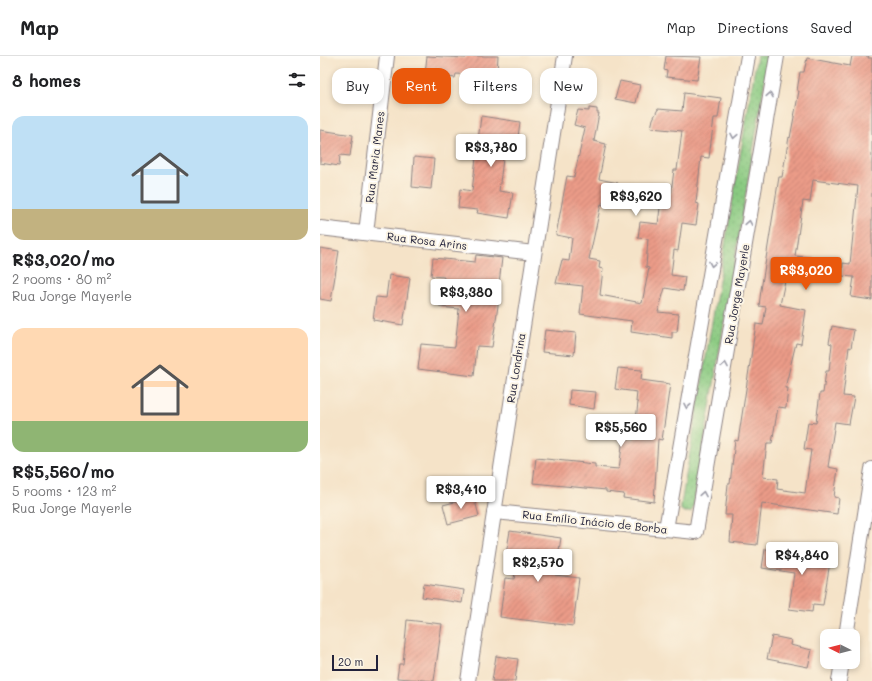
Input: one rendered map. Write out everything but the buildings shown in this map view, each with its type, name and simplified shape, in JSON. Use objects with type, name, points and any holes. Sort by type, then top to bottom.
[{"type":"street","name":"Rua Maria Manes","points":[[366,233],[387,56]]},
{"type":"street","name":"Rua Londrina","points":[[468,681],[565,56]]},
{"type":"street","points":[[666,529],[748,56]]},
{"type":"street","name":"Rua Jorge Mayerle","points":[[696,532],[777,56]]},
{"type":"street","name":"Rua Rosa Arins","points":[[320,228],[534,253]]},
{"type":"street","points":[[847,629],[872,469]]},
{"type":"street","name":"Rua Emílio Inácio de Borba","points":[[494,512],[696,532]]},
{"type":"street","points":[[839,681],[841,669]]},
{"type":"green space","points":[[757,56],[769,56],[693,508],[691,512],[685,512],[681,510],[681,505]]}]
